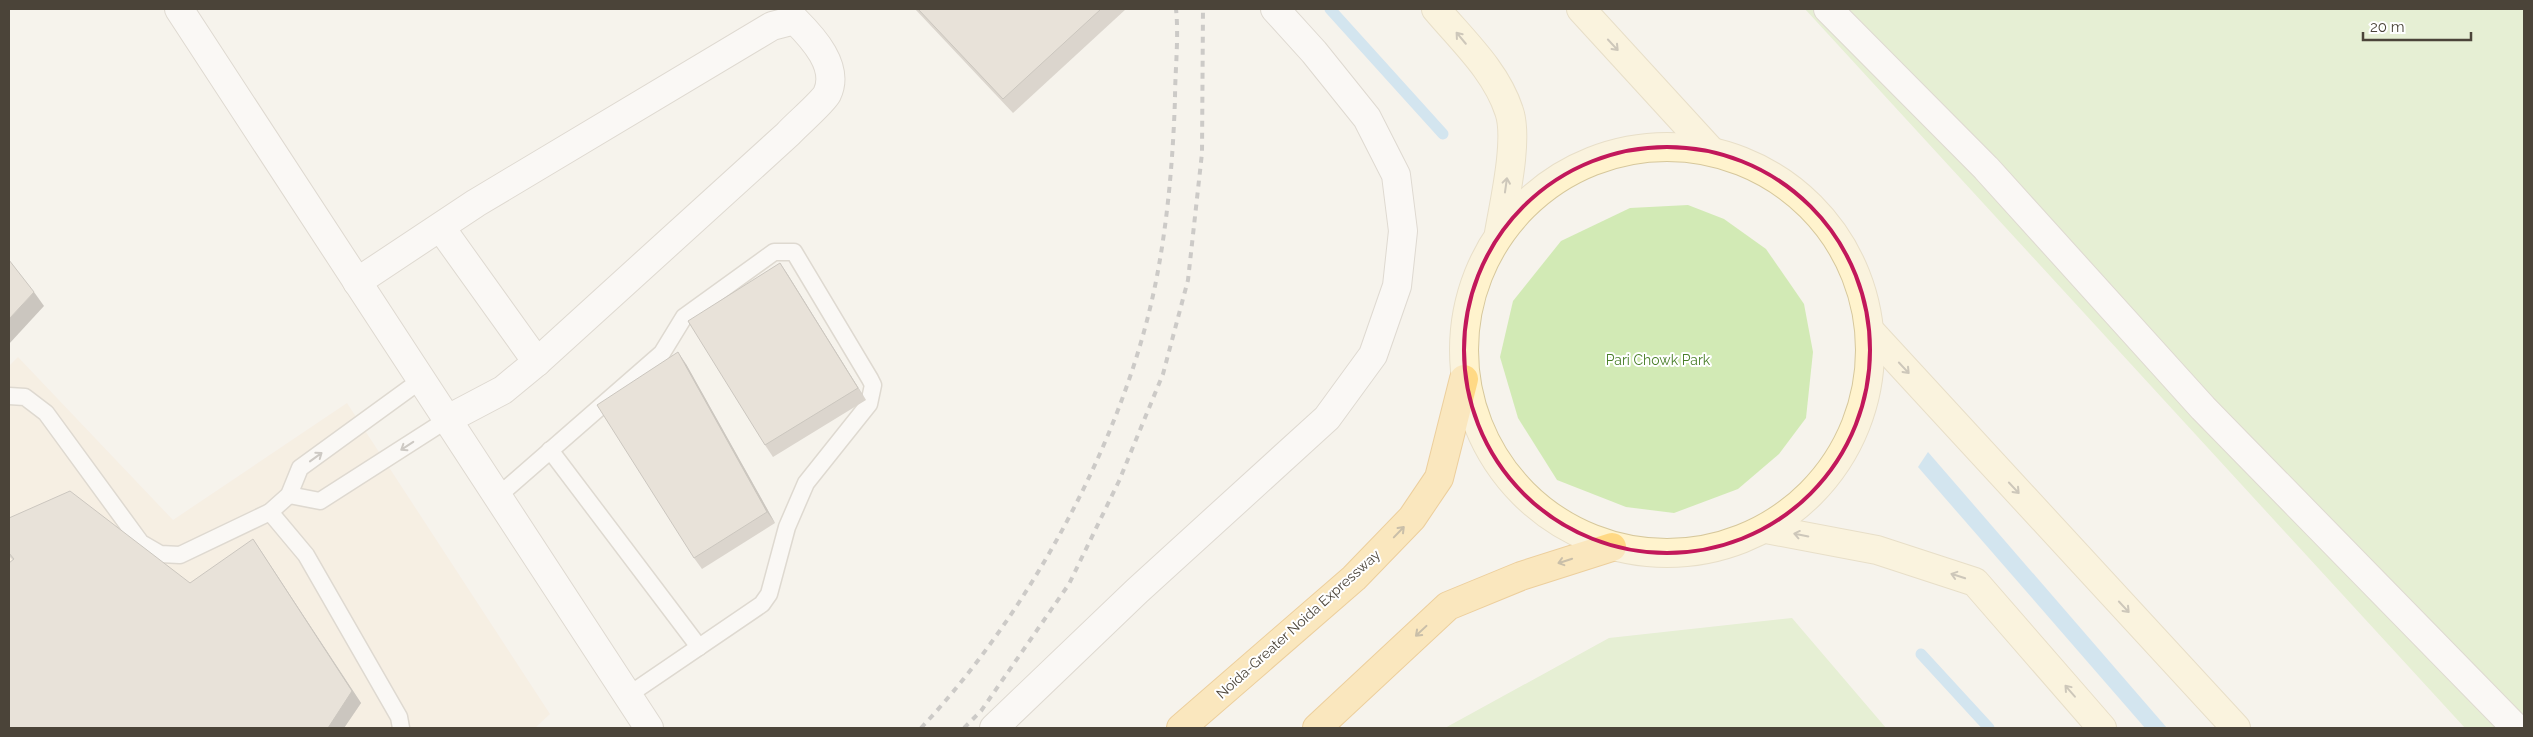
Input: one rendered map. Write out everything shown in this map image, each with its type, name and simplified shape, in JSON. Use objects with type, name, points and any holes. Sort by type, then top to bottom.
[{"type":"highway","name":"Noida-Greater Noida Expressway","points":[[1181,728],[1354,578],[1412,518],[1439,478],[1464,379]]},
{"type":"highway","points":[[1317,728],[1448,606],[1521,576],[1612,546]]},
{"type":"main road","points":[[1436,9],[1493,76],[1510,113],[1512,141],[1500,233]]},
{"type":"main road","points":[[1580,9],[1711,151]]},
{"type":"main road","points":[[1651,145],[1711,151],[1771,175],[1821,215],[1855,270],[1871,332],[1868,391],[1848,446],[1813,493],[1766,529],[1717,548],[1664,554],[1612,546],[1558,523],[1513,484],[1480,435],[1464,379],[1464,328],[1475,278],[1500,233],[1541,190],[1593,160],[1651,145]]},
{"type":"main road","points":[[1871,332],[2236,728]]},
{"type":"main road","points":[[1766,529],[1877,550],[1974,582],[2102,728]]},
{"type":"street","points":[[179,9],[498,496],[636,717]]},
{"type":"street","points":[[994,728],[1137,591],[1326,418],[1373,355],[1397,286],[1403,231],[1396,175],[1367,118],[1314,52],[1274,9]]},
{"type":"street","points":[[1828,9],[1986,168],[2203,408],[2516,728]]},
{"type":"street","points":[[357,282],[476,203],[772,26],[794,20],[811,36],[831,70],[827,95],[788,134],[537,362],[503,390],[448,419]]},
{"type":"street","points":[[441,228],[537,362]]},
{"type":"lane","points":[[498,496],[662,353],[684,317],[774,252],[794,252],[870,379],[872,394],[869,404],[806,483],[787,527],[769,594],[762,604],[699,647],[636,717]]},
{"type":"lane","points":[[9,396],[25,397],[46,413],[141,543],[160,554],[180,555],[270,512],[289,495],[300,468],[421,380]]},
{"type":"lane","points":[[289,495],[320,501],[448,419]]},
{"type":"lane","points":[[550,450],[699,647]]},
{"type":"lane","points":[[270,512],[306,555],[398,717],[401,728]]},
{"type":"highlighted area","points":[[1651,145],[1711,151],[1771,175],[1821,215],[1855,270],[1871,332],[1868,391],[1848,446],[1813,493],[1766,529],[1717,548],[1664,554],[1612,547],[1557,523],[1513,484],[1480,435],[1464,379],[1464,328],[1475,278],[1499,233],[1541,190],[1593,160]]},
{"type":"shaded area","points":[[18,357],[173,520],[347,403],[550,714],[535,728],[9,728],[9,366]]},
{"type":"green space","points":[[1805,9],[2524,9],[2524,728],[2465,728]]},
{"type":"green space","name":"Pari Chowk Park","points":[[1688,205],[1724,219],[1766,249],[1804,304],[1813,352],[1806,418],[1779,454],[1738,489],[1674,513],[1626,507],[1557,480],[1518,418],[1500,357],[1513,301],[1561,241],[1630,208]]},
{"type":"green space","points":[[1792,618],[1886,728],[1445,728],[1609,638]]},
{"type":"water","points":[[1928,452],[2167,728],[2145,728],[1918,467]]},
{"type":"building","points":[[918,9],[1101,9],[1003,99]]},
{"type":"building","points":[[9,260],[34,292],[9,319]]},
{"type":"building","points":[[780,263],[858,388],[765,445],[688,321]]},
{"type":"building","points":[[678,352],[767,512],[694,558],[597,405]]},
{"type":"building","points":[[70,491],[190,583],[253,539],[352,691],[328,728],[9,728],[9,563],[14,559],[9,553],[9,518]]},
{"type":"waterway","points":[[1330,9],[1443,134]]},
{"type":"waterway","points":[[1921,654],[1989,728]]},
{"type":"railway","points":[[921,728],[961,681],[1000,630],[1036,575],[1069,517],[1098,458],[1123,397],[1143,336],[1157,276],[1164,232],[1174,121],[1177,43],[1176,9]]},
{"type":"railway","points":[[964,728],[981,711],[1069,584],[1119,481],[1163,374],[1188,280],[1202,153],[1203,9]]}]
